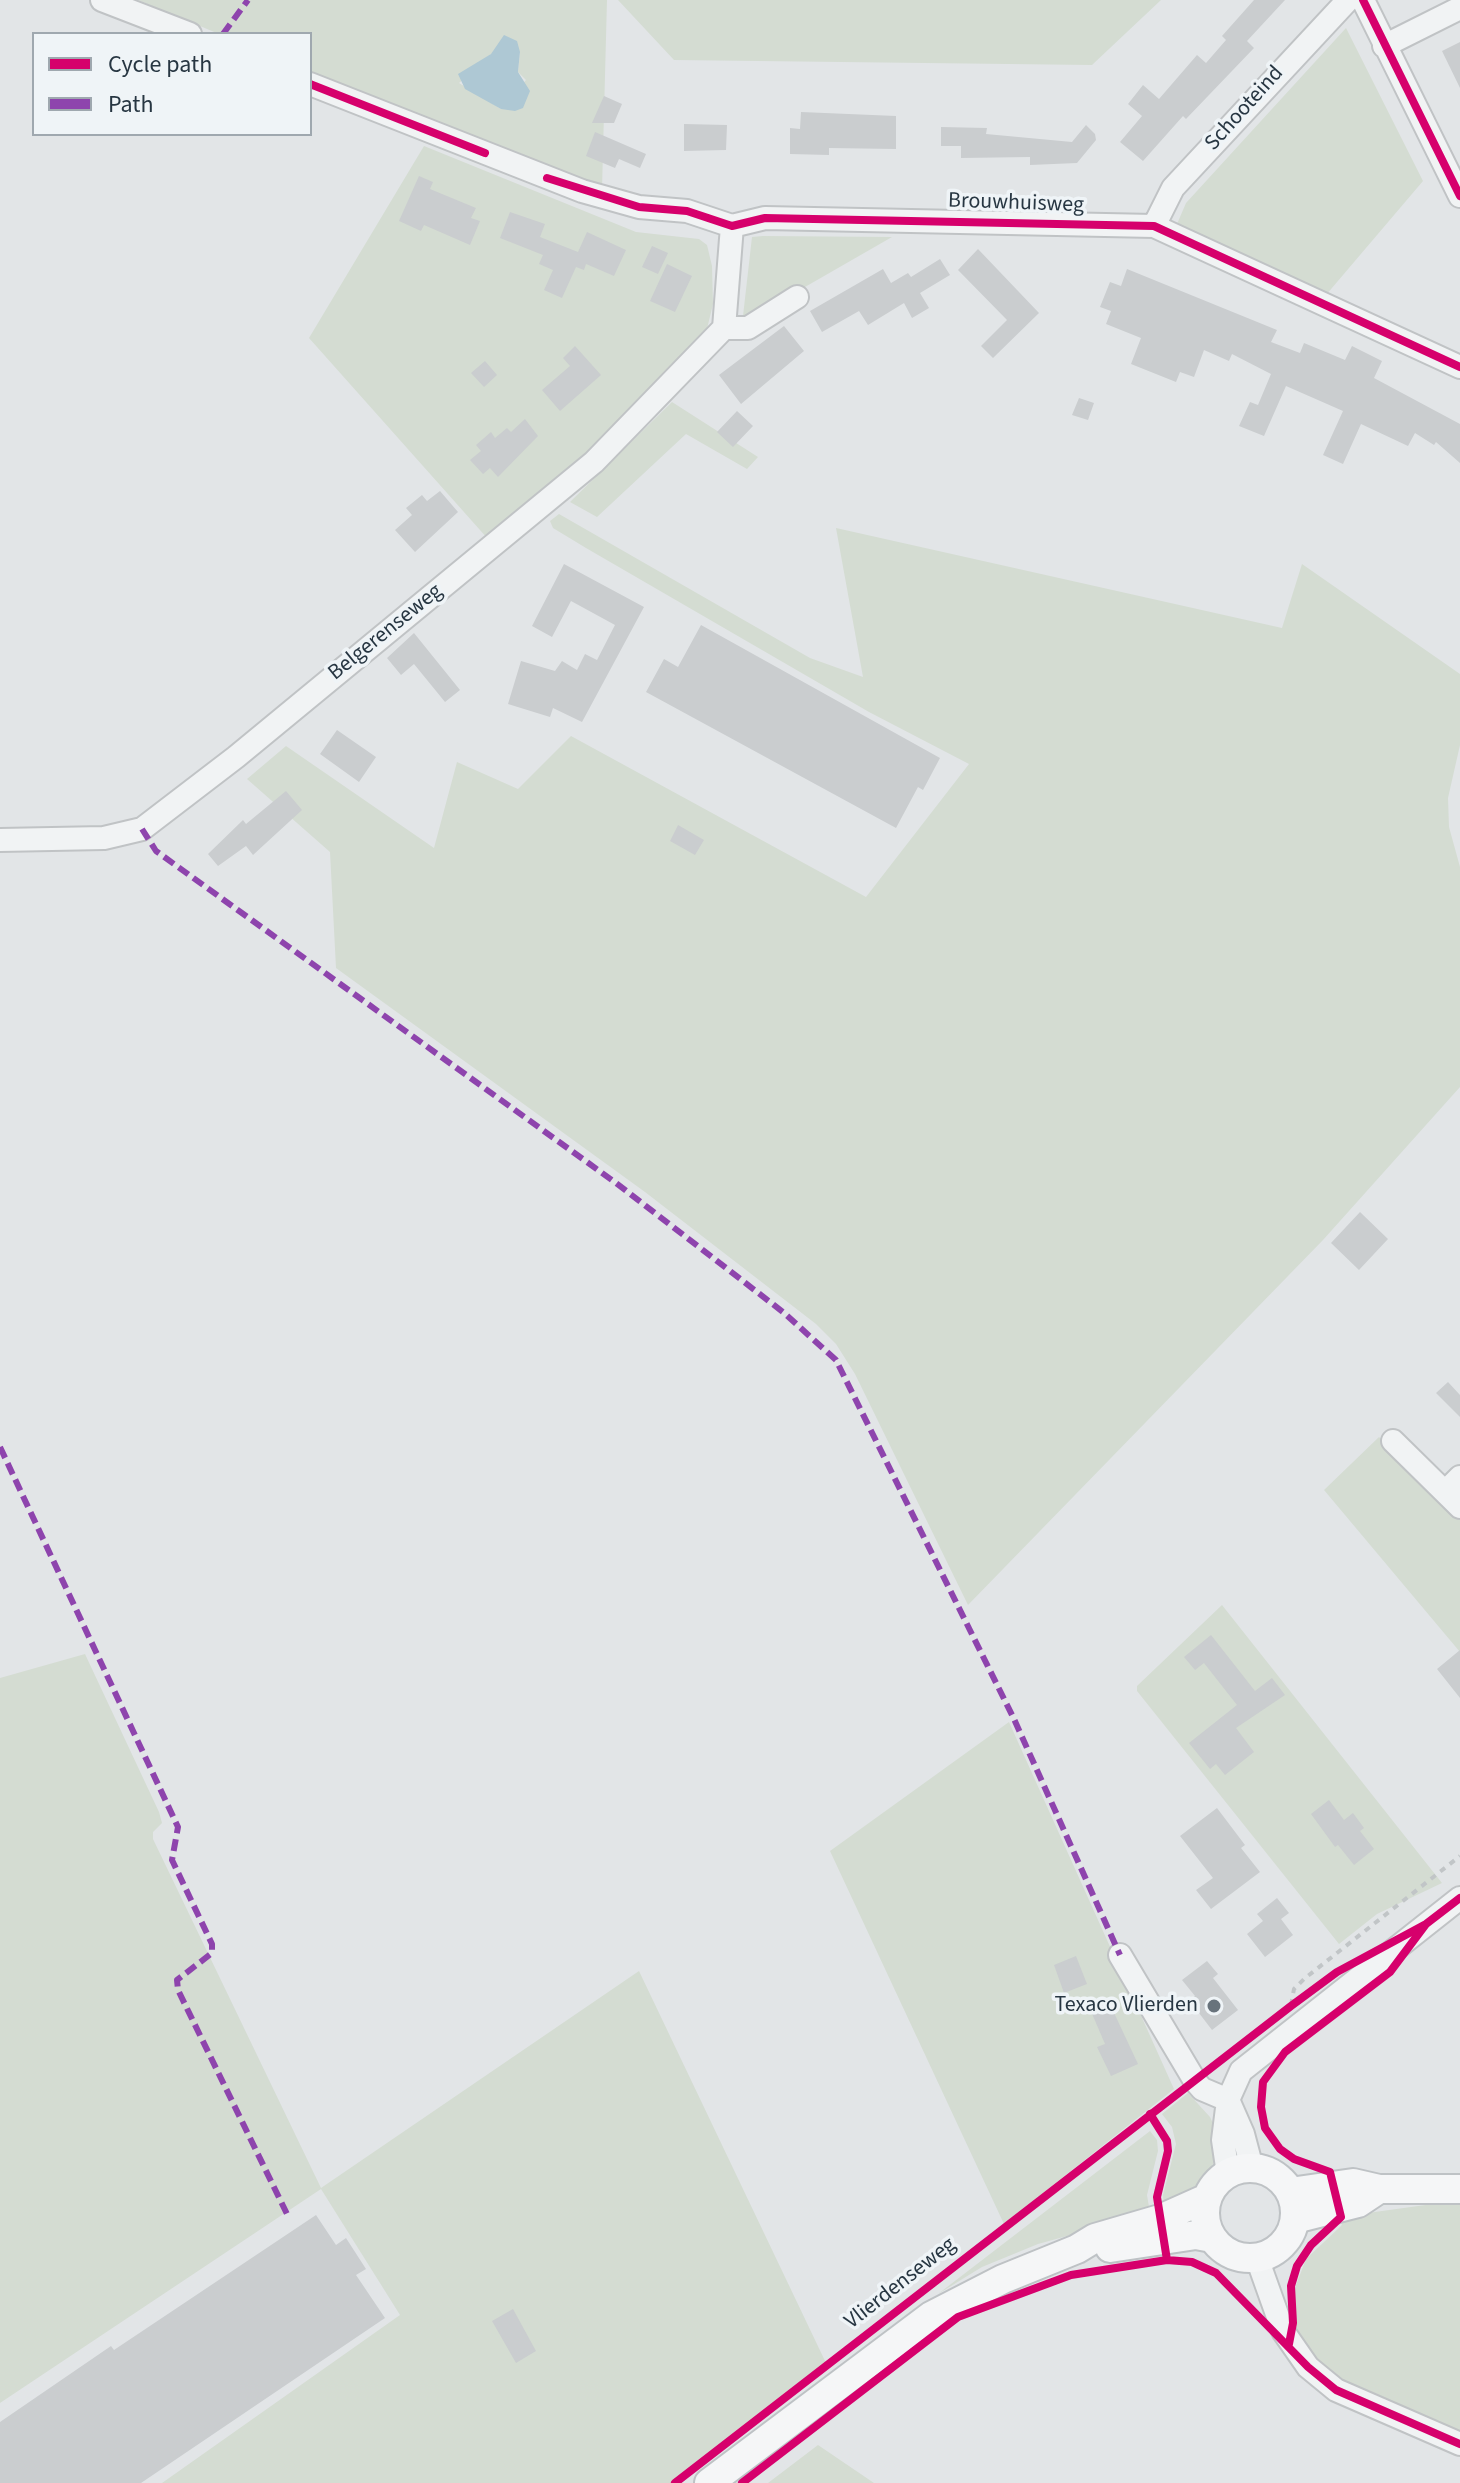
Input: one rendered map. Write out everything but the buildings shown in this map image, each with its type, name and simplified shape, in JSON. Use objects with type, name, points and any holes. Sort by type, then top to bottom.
[{"type":"main road","points":[[1240,2171],[1279,2179],[1292,2206],[1283,2244],[1257,2258],[1229,2253],[1212,2238],[1205,2220],[1207,2198],[1218,2182],[1240,2171]]},
{"type":"main road","points":[[1292,2206],[1358,2203],[1379,2189],[1460,2189]]},
{"type":"main road","name":"Vlierdenseweg","points":[[709,2483],[931,2316],[1003,2279],[1077,2249],[1095,2238],[1160,2219],[1207,2198]]},
{"type":"main road","name":"Vlierdenseweg","points":[[1077,2249],[1196,2235],[1212,2238]]},
{"type":"street","points":[[102,0],[185,32]]},
{"type":"street","name":"Schooteind","points":[[1154,226],[1173,188],[1348,0]]},
{"type":"street","points":[[1363,0],[1460,196]]},
{"type":"street","points":[[1384,46],[1460,8]]},
{"type":"street","name":"Brouwhuisweg","points":[[312,85],[582,191],[639,207],[687,211],[732,226],[780,218],[1154,226],[1460,367]]},
{"type":"street","points":[[732,226],[724,328],[748,328],[797,297]]},
{"type":"street","name":"Belgerenseweg","points":[[0,840],[104,838],[142,829],[236,757],[594,462],[724,328]]},
{"type":"street","points":[[1393,1441],[1455,1492]]},
{"type":"street","points":[[1228,2100],[1241,2071],[1460,1898]]},
{"type":"street","points":[[1120,1955],[1195,2081],[1202,2089],[1228,2100],[1243,2134],[1240,2171]]},
{"type":"street","points":[[1257,2258],[1283,2331],[1308,2367],[1336,2390],[1460,2444]]},
{"type":"path","points":[[1291,2006],[1294,1989],[1304,1979],[1460,1856]]},
{"type":"path","points":[[1279,2015],[1303,1998]]},
{"type":"shaded area","points":[[138,0],[607,0],[602,189],[312,72],[312,32],[214,32]],"holes":[[[520,52],[518,72],[526,80],[501,109],[459,83],[491,54]]]},
{"type":"shaded area","points":[[618,0],[1161,0],[1092,65],[674,60]]},
{"type":"shaded area","points":[[1346,28],[1423,181],[1326,295],[1180,230],[1177,224],[1186,203]]},
{"type":"shaded area","points":[[424,146],[636,232],[699,239],[707,245],[712,266],[713,304],[705,337],[597,448],[488,539],[309,338]]},
{"type":"shaded area","points":[[752,237],[892,237],[751,318],[743,316]]},
{"type":"shaded area","points":[[672,402],[758,457],[747,469],[686,434],[597,517],[570,502]]},
{"type":"shaded area","points":[[559,514],[810,658],[863,677],[836,528],[1282,628],[1302,564],[1460,674],[1460,745],[1448,798],[1449,827],[1460,867],[1460,1087],[1323,1240],[968,1605],[855,1374],[836,1344],[816,1324],[645,1192],[336,968],[330,852],[247,779],[286,746],[434,848],[457,762],[518,789],[571,736],[866,897],[969,764],[869,712],[553,528],[550,521]]},
{"type":"shaded area","points":[[1379,1437],[1460,1516],[1460,1652],[1324,1490]]},
{"type":"shaded area","points":[[1222,1605],[1442,1883],[1377,1914],[1339,1944],[1137,1691],[1137,1686]]},
{"type":"shaded area","points":[[85,1654],[159,1812],[162,1823],[153,1832],[153,1839],[321,2188],[639,1971],[826,2363],[673,2483],[162,2483],[400,2315],[321,2189],[0,2403],[0,1678]]},
{"type":"shaded area","points":[[1009,1722],[1174,2089],[1004,2224],[830,1851]]},
{"type":"shaded area","points":[[1188,2093],[1210,2117],[1217,2132],[1219,2152],[1202,2186],[1164,2210],[1163,2195],[1176,2144],[1172,2127],[1162,2114]]},
{"type":"shaded area","points":[[1150,2131],[1157,2140],[1158,2151],[1147,2195],[1150,2213],[1038,2244],[982,2267],[938,2294]]},
{"type":"shaded area","points":[[1447,2202],[1460,2203],[1460,2440],[1340,2382],[1311,2356],[1287,2321],[1288,2306],[1306,2259],[1341,2226],[1346,2216]]},
{"type":"shaded area","points":[[818,2445],[874,2483],[768,2483]]},
{"type":"water","points":[[504,35],[517,41],[520,52],[518,72],[530,91],[523,108],[515,111],[501,109],[465,89],[458,74],[491,54]]},
{"type":"marked path","points":[[224,32],[248,0]]},
{"type":"marked path","points":[[142,829],[156,851],[616,1183],[783,1312],[836,1360],[1014,1719],[1120,1955]]},
{"type":"marked path","points":[[0,1447],[178,1827],[172,1860],[212,1944],[212,1953],[177,1980],[178,1990],[288,2216]]},
{"type":"cycle path","points":[[1363,0],[1460,196]]},
{"type":"cycle path","points":[[312,85],[485,153]]},
{"type":"cycle path","points":[[547,178],[639,207],[687,211],[732,226],[765,218],[1154,226],[1460,367]]},
{"type":"cycle path","points":[[675,2483],[1291,2006],[1337,1972],[1426,1924],[1460,1898]]},
{"type":"cycle path","points":[[1289,2344],[1293,2323],[1291,2286],[1297,2266],[1311,2245],[1341,2217],[1330,2172],[1294,2159],[1280,2149],[1265,2128],[1261,2107],[1263,2082],[1285,2052],[1390,1972],[1426,1924]]},
{"type":"cycle path","points":[[1150,2114],[1167,2141],[1168,2151],[1157,2197],[1167,2260]]},
{"type":"cycle path","points":[[742,2483],[958,2317],[1071,2275],[1167,2260],[1192,2262],[1216,2273],[1308,2367],[1336,2390],[1460,2444]]},
{"type":"place","name":"Texaco Vlierden","points":[[1214,2006]]}]
